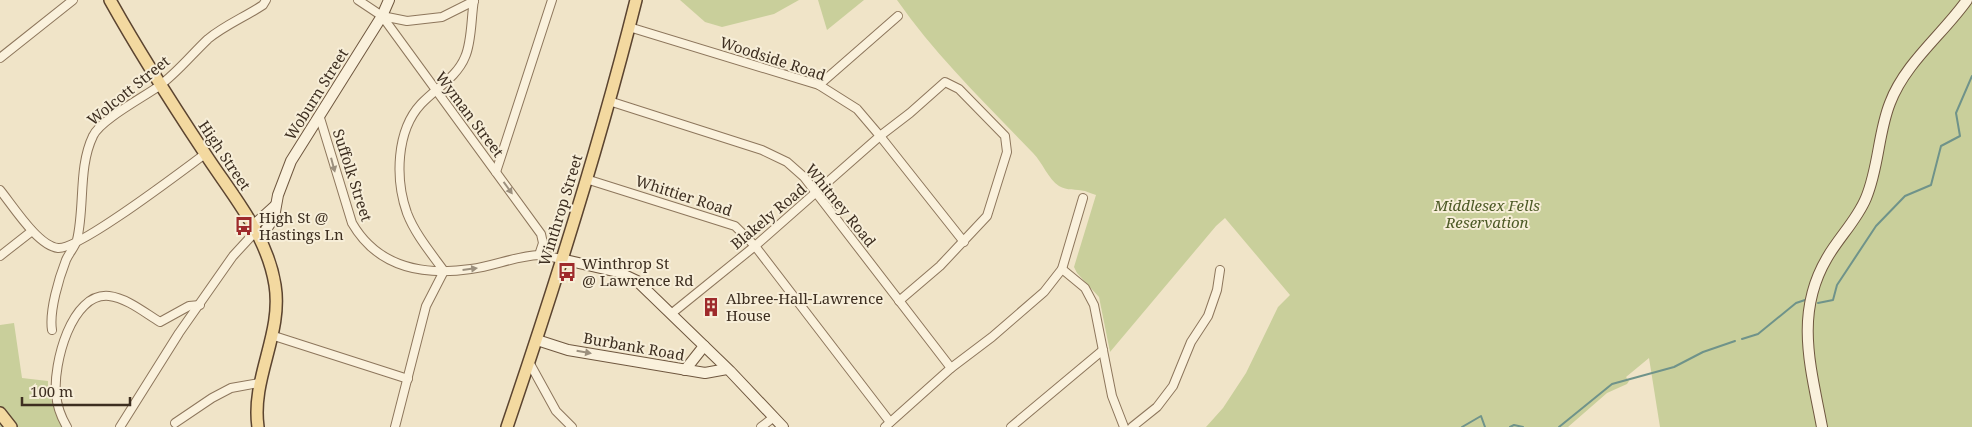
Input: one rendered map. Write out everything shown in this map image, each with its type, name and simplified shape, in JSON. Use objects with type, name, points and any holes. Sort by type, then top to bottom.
[{"type":"main road","name":"High Street","points":[[110,0],[205,154],[237,199],[256,232],[272,271],[277,302],[276,318],[259,383],[256,402],[258,427]]},
{"type":"main road","name":"Winthrop Street","points":[[507,427],[537,340],[609,101],[629,27],[632,3]]},
{"type":"main road","points":[[0,412],[11,427]]},
{"type":"street","points":[[0,58],[73,0]]},
{"type":"street","name":"Wolcott Street","points":[[52,330],[51,316],[66,260],[76,242],[81,216],[86,156],[93,134],[109,119],[161,85],[210,38],[231,23],[263,5],[266,0]]},
{"type":"street","name":"Wyman Street","points":[[358,0],[382,16],[541,234],[543,244],[539,255]]},
{"type":"street","name":"Woburn Street","points":[[256,232],[274,217],[283,178],[291,162],[382,16],[389,0]]},
{"type":"street","points":[[382,16],[407,21],[442,17],[474,0]]},
{"type":"street","points":[[395,427],[426,306],[444,271],[416,230],[407,213],[399,173],[402,146],[407,125],[420,105],[457,70],[466,56],[474,0]]},
{"type":"street","points":[[496,172],[552,0]]},
{"type":"street","points":[[1822,427],[1807,342],[1807,319],[1814,286],[1826,259],[1865,201],[1874,179],[1890,103],[1899,85],[1967,0]]},
{"type":"street","points":[[819,85],[898,16]]},
{"type":"street","name":"Woodside Road","points":[[629,27],[819,85],[857,109],[964,242]]},
{"type":"street","name":"Blakely Road","points":[[671,314],[755,246],[880,136],[945,82],[959,89],[1005,136],[1007,152],[987,216],[964,242]]},
{"type":"street","name":"Whitney Road","points":[[609,101],[762,150],[787,162],[804,177],[951,368]]},
{"type":"street","name":"Suffolk Street","points":[[320,118],[346,208],[359,236],[384,258],[419,270],[444,271],[472,269],[539,255],[561,259]]},
{"type":"street","points":[[0,190],[32,231],[45,243],[59,248],[76,242],[146,198],[205,154]]},
{"type":"street","name":"Whittier Road","points":[[586,178],[735,226],[755,246],[888,424]]},
{"type":"street","points":[[888,424],[951,368],[992,337],[1044,292],[1062,269],[1083,198]]},
{"type":"street","points":[[0,256],[32,231]]},
{"type":"street","points":[[120,427],[179,333],[233,256],[256,232]]},
{"type":"street","points":[[899,302],[964,242]]},
{"type":"street","points":[[561,259],[628,275],[637,281],[727,368],[783,427]]},
{"type":"street","points":[[1062,269],[1085,288],[1094,305],[1112,396],[1124,427]]},
{"type":"street","points":[[1132,427],[1157,407],[1173,386],[1191,342],[1208,316],[1217,290],[1220,270]]},
{"type":"street","points":[[67,427],[60,414],[56,394],[58,362],[67,330],[79,312],[95,298],[109,296],[128,302],[160,322],[189,306],[200,304]]},
{"type":"street","points":[[271,335],[408,379]]},
{"type":"street","name":"Burbank Road","points":[[537,340],[568,350],[705,373],[727,368]]},
{"type":"street","points":[[685,370],[704,346]]},
{"type":"street","points":[[1011,427],[1103,350]]},
{"type":"street","points":[[529,362],[556,410],[572,427]]},
{"type":"street","points":[[175,424],[212,398],[231,388],[259,383]]},
{"type":"street","points":[[761,427],[774,417]]},
{"type":"green space","points":[[680,0],[799,0],[774,14],[722,27],[705,22]]},
{"type":"green space","points":[[818,0],[864,0],[827,30]]},
{"type":"green space","name":"Middlesex Fells Reservation","points":[[897,0],[1972,0],[1972,427],[1660,427],[1649,358],[1626,377],[1629,381],[1627,384],[1607,393],[1568,427],[1206,427],[1223,408],[1246,373],[1278,307],[1290,295],[1225,218],[1216,226],[1110,352],[1099,297],[1077,273],[1074,267],[1096,195],[1085,191],[1065,189],[1055,183],[1033,153],[928,41]]},
{"type":"green space","points":[[14,323],[22,378],[48,381],[48,392],[63,427],[0,427],[0,325]]},
{"type":"waterway","points":[[1818,303],[1833,300],[1837,285],[1876,226],[1905,196],[1931,185],[1941,146],[1960,136],[1956,113],[1972,76]]},
{"type":"waterway","points":[[1742,339],[1758,334],[1796,303],[1805,300]]},
{"type":"waterway","points":[[1559,427],[1612,384],[1674,367],[1703,352],[1735,341]]},
{"type":"waterway","points":[[1462,427],[1481,416],[1485,427]]},
{"type":"waterway","points":[[1510,427],[1514,425],[1523,427]]},
{"type":"place","name":"High St @ Hastings Ln","points":[[244,226]]},
{"type":"place","name":"Winthrop St @ Lawrence Rd","points":[[567,272]]},
{"type":"place","name":"Albree-Hall-Lawrence House","points":[[711,307]]}]
